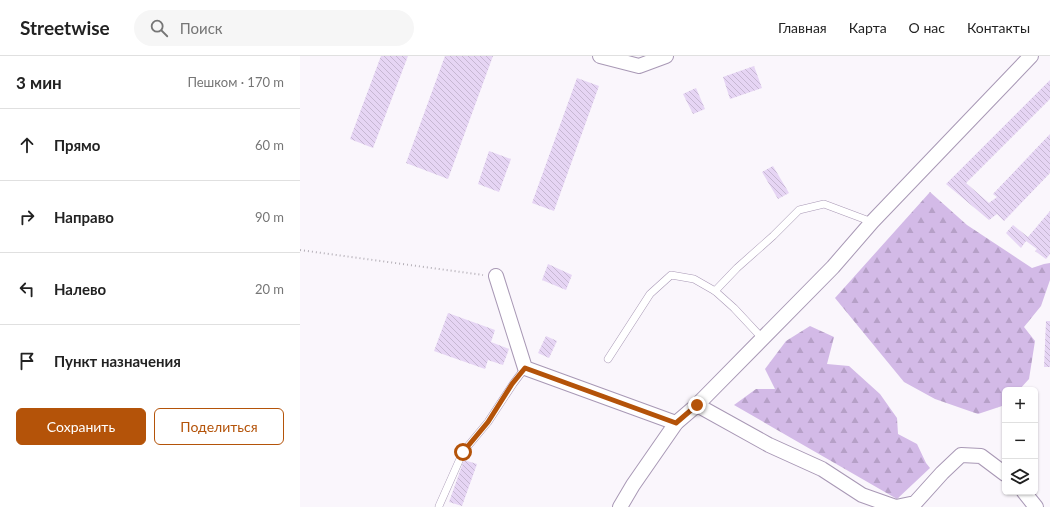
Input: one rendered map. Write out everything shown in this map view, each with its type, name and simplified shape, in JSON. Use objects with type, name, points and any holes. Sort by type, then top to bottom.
[{"type":"street","points":[[600,56],[639,66],[666,56]]},
{"type":"street","points":[[620,507],[633,485],[676,423],[697,405],[832,267],[872,222],[1031,56]]},
{"type":"street","points":[[496,276],[525,368],[676,423]]},
{"type":"street","points":[[697,405],[769,445],[822,469],[862,495],[896,507],[915,503],[942,473],[961,455],[981,456],[1002,472]]},
{"type":"street","points":[[1026,495],[1036,507]]},
{"type":"lane","points":[[715,291],[737,268],[773,236],[799,210],[824,204],[872,222]]},
{"type":"lane","points":[[608,359],[650,294],[671,275],[694,279],[715,291],[763,338]]},
{"type":"lane","points":[[439,506],[463,452],[488,422],[512,384],[525,368]]},
{"type":"path","points":[[300,250],[496,276]]},
{"type":"green space","points":[[930,192],[967,225],[1032,268],[1050,263],[1050,280],[1041,306],[1024,327],[1035,341],[1029,379],[1022,387],[1002,387],[1002,406],[978,414],[935,399],[904,382],[835,298]]},
{"type":"green space","points":[[810,326],[834,337],[827,364],[849,366],[880,394],[897,418],[898,434],[917,444],[930,468],[897,499],[734,405],[756,389],[775,389],[765,369],[786,341]]},
{"type":"building","points":[[381,56],[408,56],[373,148],[350,139]]},
{"type":"building","points":[[445,56],[493,56],[448,179],[406,163]]},
{"type":"building","points":[[754,66],[762,88],[730,99],[723,77]]},
{"type":"building","points":[[577,78],[599,86],[554,211],[532,203]]},
{"type":"building","points":[[1050,80],[1050,99],[966,183],[989,203],[997,197],[993,194],[1050,134],[1050,173],[1004,221],[997,214],[989,220],[946,184]]},
{"type":"building","points":[[696,88],[705,109],[693,114],[683,94]]},
{"type":"building","points":[[489,151],[511,159],[499,192],[478,184]]},
{"type":"building","points":[[773,166],[789,193],[778,199],[762,172]]},
{"type":"building","points":[[1050,211],[1050,254],[1046,259],[1035,251],[1037,249],[1026,241],[1021,248],[1006,233],[1013,225],[1028,237]]},
{"type":"building","points":[[548,264],[572,275],[566,290],[542,280]]},
{"type":"building","points":[[448,313],[495,330],[491,342],[509,349],[503,365],[488,360],[485,369],[434,351]]},
{"type":"building","points":[[1046,321],[1050,321],[1050,367],[1044,367]]},
{"type":"building","points":[[546,336],[557,341],[549,358],[538,353]]},
{"type":"building","points":[[464,460],[477,464],[462,506],[449,502]]},
{"type":"route","points":[[463,452],[488,422],[512,384],[525,368],[676,423],[697,405]]}]
